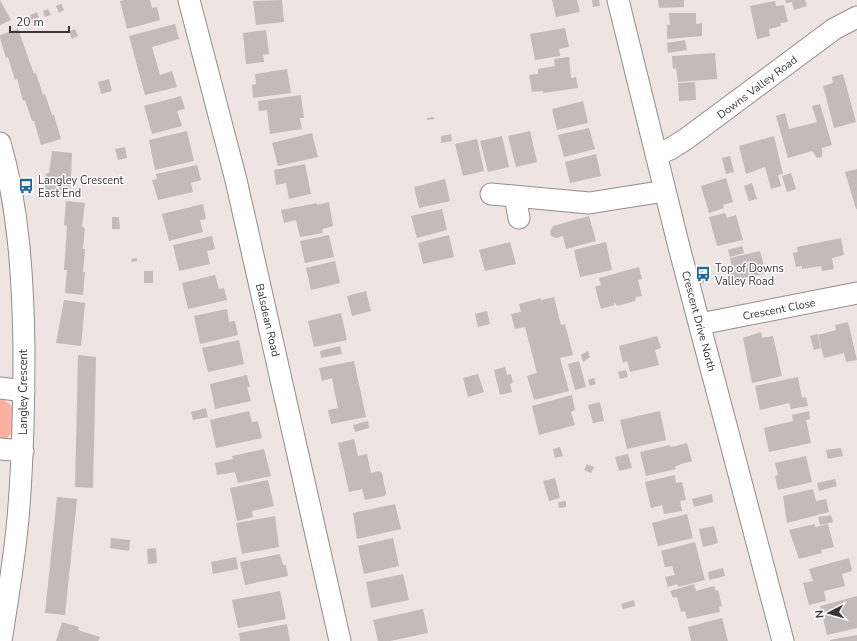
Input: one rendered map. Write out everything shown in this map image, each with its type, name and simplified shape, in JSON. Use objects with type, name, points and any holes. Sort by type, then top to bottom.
[{"type":"street","name":"Balsdean Road","points":[[189,0],[238,187],[340,641]]},
{"type":"street","name":"Crescent Drive North","points":[[618,0],[665,191],[783,641]]},
{"type":"street","name":"Downs Valley Road","points":[[656,155],[670,149],[686,139],[834,29],[857,17]]},
{"type":"street","name":"Langley Crescent","points":[[0,143],[13,203],[22,280],[24,391],[23,451],[13,564],[2,629]]},
{"type":"street","points":[[492,194],[589,203],[665,191]]},
{"type":"street","points":[[515,196],[519,218]]},
{"type":"street","name":"Crescent Close","points":[[700,324],[857,293]]},
{"type":"street","points":[[0,388],[24,391]]},
{"type":"street","points":[[0,448],[23,451]]},
{"type":"shaded area","points":[[0,398],[10,404],[14,416],[13,432],[6,439],[0,441]]},
{"type":"building","points":[[0,0],[11,20],[0,25]]},
{"type":"building","points":[[150,0],[152,8],[157,7],[160,20],[127,29],[120,1]]},
{"type":"building","points":[[282,0],[284,22],[256,25],[253,1]]},
{"type":"building","points":[[552,0],[577,0],[580,12],[556,17]]},
{"type":"building","points":[[592,0],[599,0],[600,6],[593,7]]},
{"type":"building","points":[[658,0],[684,0],[684,7],[659,8]]},
{"type":"building","points":[[785,0],[805,0],[807,6],[794,10],[792,2],[786,3]]},
{"type":"building","points":[[775,1],[776,6],[784,5],[788,22],[780,23],[781,26],[769,29],[770,36],[757,39],[750,6]]},
{"type":"building","points":[[61,4],[64,10],[59,13],[56,6]]},
{"type":"building","points":[[48,9],[51,15],[45,17],[43,11]]},
{"type":"building","points":[[37,12],[39,18],[32,21],[30,15]]},
{"type":"building","points":[[669,13],[696,13],[696,24],[702,23],[702,36],[667,39],[667,25],[670,25]]},
{"type":"building","points":[[175,24],[179,39],[152,47],[160,75],[172,71],[177,87],[145,95],[129,36]]},
{"type":"building","points":[[565,28],[569,47],[559,49],[560,56],[535,60],[530,34]]},
{"type":"building","points":[[18,29],[34,74],[36,73],[43,95],[45,94],[52,115],[54,115],[61,139],[41,145],[34,121],[32,121],[25,100],[23,101],[17,79],[15,80],[0,38],[0,35]]},
{"type":"building","points":[[75,29],[78,36],[72,39],[69,31]]},
{"type":"building","points":[[266,30],[269,54],[263,55],[264,62],[246,64],[243,33]]},
{"type":"building","points":[[685,40],[687,50],[668,53],[667,43]]},
{"type":"building","points":[[715,53],[717,79],[678,82],[676,68],[673,69],[672,56]]},
{"type":"building","points":[[569,57],[571,78],[576,77],[578,88],[543,93],[543,91],[532,92],[529,75],[538,74],[538,69],[555,66],[554,59]]},
{"type":"building","points":[[287,69],[291,93],[253,98],[252,85],[256,84],[255,74]]},
{"type":"building","points":[[843,74],[856,122],[834,128],[823,86],[833,83],[832,77]]},
{"type":"building","points":[[109,79],[112,91],[101,94],[98,82]]},
{"type":"building","points":[[695,82],[696,100],[679,101],[678,83]]},
{"type":"building","points":[[301,95],[304,118],[300,118],[302,129],[270,134],[267,110],[259,111],[258,101]]},
{"type":"building","points":[[181,96],[185,109],[177,111],[182,126],[152,134],[144,106]]},
{"type":"building","points":[[583,101],[588,123],[557,130],[552,109]]},
{"type":"building","points":[[820,104],[832,145],[822,148],[822,157],[817,158],[812,151],[788,158],[776,116],[785,113],[789,129],[817,122],[812,106]]},
{"type":"building","points":[[434,117],[434,119],[427,120],[427,118]]},
{"type":"building","points":[[589,128],[595,149],[564,157],[558,135]]},
{"type":"building","points":[[187,131],[194,161],[155,170],[149,140]]},
{"type":"building","points":[[530,131],[537,162],[516,167],[508,136]]},
{"type":"building","points":[[312,133],[318,157],[278,166],[272,143]]},
{"type":"building","points":[[451,134],[452,141],[441,143],[441,136]]},
{"type":"building","points":[[502,136],[509,167],[488,172],[480,141]]},
{"type":"building","points":[[774,136],[783,174],[778,175],[781,186],[771,189],[765,167],[746,174],[739,146]]},
{"type":"building","points":[[477,139],[484,171],[463,176],[455,144]]},
{"type":"building","points":[[125,147],[127,158],[118,160],[115,149]]},
{"type":"building","points":[[52,151],[72,153],[70,196],[44,193],[46,173],[49,173]]},
{"type":"building","points":[[596,154],[601,176],[570,183],[565,162]]},
{"type":"building","points":[[730,156],[734,172],[726,174],[722,158]]},
{"type":"building","points":[[305,164],[311,194],[289,199],[286,183],[276,185],[274,170]]},
{"type":"building","points":[[197,165],[201,180],[191,183],[193,192],[158,200],[152,180],[157,179],[156,174]]},
{"type":"building","points":[[857,169],[857,209],[856,209],[845,172]]},
{"type":"building","points":[[791,173],[796,189],[787,192],[782,176]]},
{"type":"building","points":[[726,178],[733,202],[723,205],[724,208],[709,213],[701,186]]},
{"type":"building","points":[[445,179],[450,201],[419,208],[414,187]]},
{"type":"building","points":[[752,183],[757,199],[749,201],[744,186]]},
{"type":"building","points":[[66,201],[85,203],[82,227],[85,228],[83,249],[85,249],[83,272],[85,272],[83,295],[65,293],[67,270],[64,270],[67,226],[64,225]]},
{"type":"building","points":[[329,202],[333,226],[322,229],[323,233],[300,237],[296,220],[284,223],[281,210]]},
{"type":"building","points":[[203,204],[206,219],[200,220],[203,232],[169,241],[162,214]]},
{"type":"building","points":[[442,209],[447,230],[417,238],[411,216]]},
{"type":"building","points":[[725,213],[727,218],[736,215],[743,240],[717,246],[709,217]]},
{"type":"building","points":[[589,216],[596,241],[566,249],[563,236],[556,238],[551,236],[550,231],[553,226]]},
{"type":"building","points":[[112,217],[119,217],[120,229],[112,229]]},
{"type":"building","points":[[329,235],[334,257],[305,263],[300,241]]},
{"type":"building","points":[[449,235],[454,257],[423,264],[418,243]]},
{"type":"building","points":[[212,236],[215,249],[207,251],[210,264],[179,271],[173,245]]},
{"type":"building","points":[[841,238],[844,255],[832,258],[834,269],[822,271],[821,266],[802,269],[802,266],[796,267],[793,253],[798,252],[797,247]]},
{"type":"building","points":[[510,242],[516,264],[485,271],[479,250]]},
{"type":"building","points":[[606,242],[612,270],[580,277],[574,250]]},
{"type":"building","points":[[742,246],[744,253],[730,257],[728,250]]},
{"type":"building","points":[[760,251],[766,273],[729,282],[726,269],[732,268],[730,258]]},
{"type":"building","points":[[137,258],[137,261],[132,262],[131,259]]},
{"type":"building","points":[[335,261],[340,283],[311,290],[306,268]]},
{"type":"building","points":[[639,267],[642,279],[638,280],[642,296],[636,297],[635,301],[617,306],[614,302],[614,305],[601,309],[595,287],[601,285],[599,278]]},
{"type":"building","points":[[703,270],[705,283],[701,284],[698,271]]},
{"type":"building","points":[[144,271],[153,271],[153,283],[144,283]]},
{"type":"building","points":[[215,275],[219,289],[224,288],[227,300],[188,309],[182,283]]},
{"type":"building","points":[[366,291],[371,311],[352,316],[347,296]]},
{"type":"building","points":[[554,297],[561,325],[565,324],[573,355],[560,358],[569,391],[534,400],[527,376],[537,373],[525,327],[515,329],[511,314],[521,312],[519,304],[541,298],[541,300]]},
{"type":"building","points":[[64,300],[85,303],[81,346],[56,343]]},
{"type":"building","points":[[227,309],[229,322],[235,321],[238,335],[200,344],[194,316]]},
{"type":"building","points":[[487,311],[490,324],[478,327],[475,314]]},
{"type":"building","points":[[341,313],[347,340],[314,347],[308,321]]},
{"type":"building","points":[[848,322],[857,360],[846,362],[844,353],[824,358],[818,335],[836,330],[835,325]]},
{"type":"building","points":[[761,332],[762,338],[773,336],[782,376],[752,383],[743,338]]},
{"type":"building","points":[[817,334],[821,348],[814,350],[810,336]]},
{"type":"building","points":[[657,336],[661,348],[655,350],[659,365],[630,372],[627,361],[623,363],[619,346]]},
{"type":"building","points":[[239,340],[244,364],[208,372],[202,348]]},
{"type":"building","points":[[340,346],[342,354],[321,358],[320,351]]},
{"type":"building","points":[[588,351],[590,357],[583,362],[581,355]]},
{"type":"building","points":[[78,355],[96,357],[93,488],[75,487]]},
{"type":"building","points":[[354,361],[366,417],[331,424],[328,410],[338,408],[332,378],[322,381],[319,368]]},
{"type":"building","points":[[579,361],[586,387],[575,390],[568,364]]},
{"type":"building","points":[[505,367],[507,375],[511,374],[513,383],[510,384],[512,392],[500,395],[494,370]]},
{"type":"building","points":[[626,370],[628,377],[620,379],[618,372]]},
{"type":"building","points":[[478,374],[484,392],[468,397],[463,378]]},
{"type":"building","points":[[247,375],[250,387],[247,387],[251,401],[215,409],[210,384]]},
{"type":"building","points":[[798,377],[802,398],[806,397],[808,406],[791,409],[789,403],[760,410],[755,386]]},
{"type":"building","points":[[594,378],[596,384],[590,386],[588,380]]},
{"type":"building","points":[[572,395],[575,410],[571,412],[575,425],[539,435],[532,406]]},
{"type":"building","points":[[600,402],[604,421],[593,423],[588,405]]},
{"type":"building","points":[[206,408],[208,417],[193,420],[191,412]]},
{"type":"building","points":[[249,411],[252,422],[258,421],[262,438],[216,448],[210,420]]},
{"type":"building","points":[[660,411],[666,440],[627,449],[620,420]]},
{"type":"building","points":[[809,411],[810,419],[806,420],[811,443],[769,452],[764,428],[793,421],[792,415]]},
{"type":"building","points":[[368,421],[369,428],[355,432],[353,425]]},
{"type":"building","points":[[354,439],[358,456],[367,454],[371,473],[379,471],[382,473],[386,493],[385,496],[365,500],[362,489],[349,492],[338,443]]},
{"type":"building","points":[[687,443],[692,461],[675,467],[676,469],[646,476],[640,452],[670,445],[670,447]]},
{"type":"building","points":[[560,447],[563,456],[555,458],[553,449]]},
{"type":"building","points":[[841,448],[843,456],[828,459],[826,450]]},
{"type":"building","points":[[264,449],[271,476],[238,483],[235,472],[217,475],[215,463],[233,459],[232,456]]},
{"type":"building","points":[[628,454],[632,468],[619,471],[615,457]]},
{"type":"building","points":[[806,456],[812,482],[778,490],[775,476],[778,475],[775,463]]},
{"type":"building","points":[[587,464],[594,467],[591,473],[584,470]]},
{"type":"building","points":[[675,475],[676,483],[682,482],[686,500],[680,501],[682,511],[664,514],[662,505],[651,508],[645,482]]},
{"type":"building","points":[[555,478],[560,498],[549,501],[543,481]]},
{"type":"building","points":[[835,479],[837,486],[819,491],[817,483]]},
{"type":"building","points":[[268,480],[274,506],[252,511],[253,517],[237,521],[230,488]]},
{"type":"building","points":[[813,489],[816,501],[826,499],[829,512],[787,523],[783,496]]},
{"type":"building","points":[[712,494],[713,502],[694,507],[692,499]]},
{"type":"building","points":[[57,497],[77,499],[65,615],[45,613]]},
{"type":"building","points":[[566,501],[566,507],[559,508],[558,502]]},
{"type":"building","points":[[395,504],[401,529],[357,539],[353,513]]},
{"type":"building","points":[[687,514],[693,538],[658,546],[652,523]]},
{"type":"building","points":[[831,515],[833,522],[820,525],[818,517]]},
{"type":"building","points":[[275,516],[279,547],[242,554],[236,523]]},
{"type":"building","points":[[815,524],[815,527],[828,524],[834,547],[821,550],[822,553],[799,559],[789,530]]},
{"type":"building","points":[[714,526],[718,543],[703,547],[699,529]]},
{"type":"building","points":[[111,538],[130,540],[129,551],[110,548]]},
{"type":"building","points":[[393,538],[399,566],[364,574],[358,546]]},
{"type":"building","points":[[695,542],[705,580],[678,587],[677,584],[668,587],[665,577],[675,575],[672,566],[665,567],[661,551]]},
{"type":"building","points":[[156,548],[157,563],[148,564],[147,549]]},
{"type":"building","points":[[280,554],[283,565],[286,565],[288,576],[245,585],[240,562]]},
{"type":"building","points":[[236,557],[238,569],[213,574],[211,562]]},
{"type":"building","points":[[849,558],[852,571],[842,574],[845,586],[824,591],[826,601],[809,605],[803,583],[813,581],[809,569]]},
{"type":"building","points":[[723,568],[725,576],[709,580],[708,572]]},
{"type":"building","points":[[403,574],[409,600],[371,608],[366,582]]},
{"type":"building","points":[[694,584],[696,591],[714,586],[716,591],[718,590],[722,606],[719,607],[720,612],[687,619],[685,611],[681,612],[677,597],[673,598],[670,591]]},
{"type":"building","points":[[280,591],[286,619],[238,628],[232,600]]},
{"type":"building","points":[[857,596],[857,628],[827,635],[820,606]]},
{"type":"building","points":[[634,600],[635,606],[623,609],[621,604]]},
{"type":"building","points":[[423,609],[428,633],[390,641],[378,641],[373,620]]},
{"type":"building","points":[[722,618],[728,641],[691,641],[688,627]]},
{"type":"building","points":[[62,622],[79,627],[78,630],[100,637],[98,641],[56,641]]},
{"type":"building","points":[[287,624],[290,641],[240,641],[239,633]]},
{"type":"building","points":[[857,635],[857,641],[830,641],[830,640]]},
{"type":"place","name":"Langley Crescent East End","points":[[26,186]]},
{"type":"place","name":"Top of Downs Valley Road","points":[[703,274]]}]
